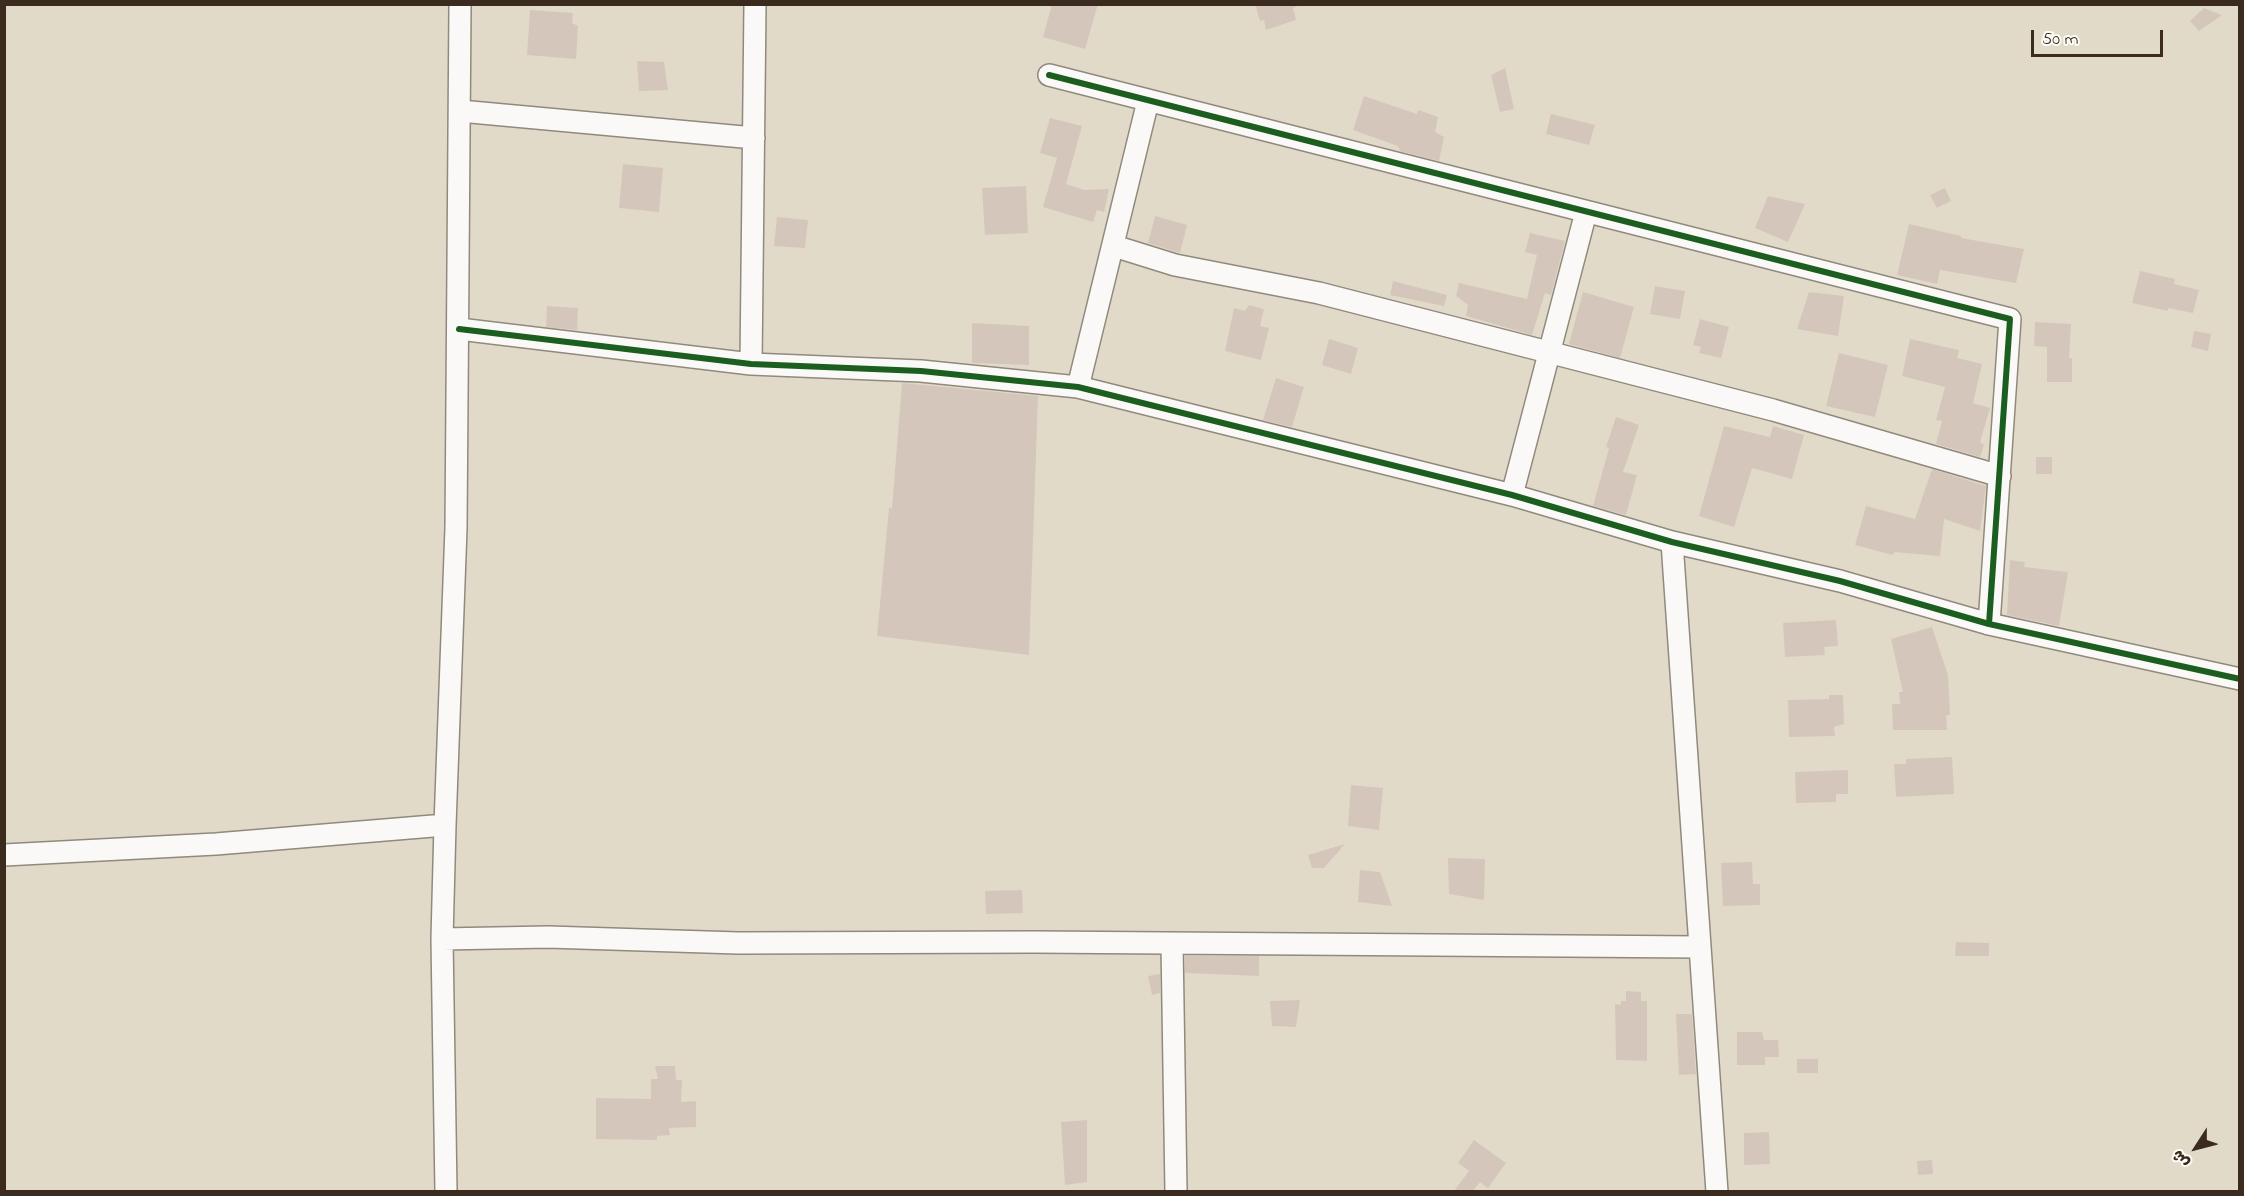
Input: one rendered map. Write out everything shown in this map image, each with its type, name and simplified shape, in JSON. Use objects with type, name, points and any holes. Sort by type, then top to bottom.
[{"type":"street","points":[[446,1191],[442,939],[451,705],[459,329],[460,4]]},
{"type":"street","points":[[751,364],[755,4]]},
{"type":"street","points":[[1049,75],[2010,319],[1989,624]]},
{"type":"street","points":[[1078,387],[1148,101]]},
{"type":"street","points":[[460,111],[754,138]]},
{"type":"street","points":[[1512,495],[1586,212]]},
{"type":"street","points":[[1114,246],[1175,265],[1319,293],[1773,410],[2000,476]]},
{"type":"street","points":[[459,329],[751,364],[921,372],[1078,387],[1512,495],[1672,542],[1840,581],[1989,624],[2240,679]]},
{"type":"street","points":[[1672,542],[1717,1191]]},
{"type":"street","points":[[4,855],[216,844],[445,825]]},
{"type":"street","points":[[442,939],[548,937],[738,943],[1034,942],[1700,947]]},
{"type":"street","points":[[1172,944],[1176,1191]]},
{"type":"building","points":[[1052,4],[1098,4],[1085,49],[1043,37]]},
{"type":"building","points":[[1255,4],[1300,5],[1293,8],[1296,20],[1266,30],[1264,20],[1260,21]]},
{"type":"building","points":[[2204,8],[2222,15],[2199,31],[2190,21]]},
{"type":"building","points":[[530,10],[573,13],[572,23],[578,26],[576,59],[527,55]]},
{"type":"building","points":[[637,61],[664,62],[668,90],[639,91]]},
{"type":"building","points":[[1505,68],[1514,109],[1500,112],[1491,75]]},
{"type":"building","points":[[1364,96],[1417,114],[1418,110],[1438,117],[1435,132],[1444,137],[1439,161],[1400,151],[1398,146],[1353,130]]},
{"type":"building","points":[[1551,114],[1595,125],[1589,145],[1546,134]]},
{"type":"building","points":[[1050,118],[1082,126],[1066,184],[1085,190],[1109,189],[1104,212],[1097,210],[1093,222],[1043,207],[1057,158],[1040,153]]},
{"type":"building","points":[[623,164],[663,168],[659,212],[619,208]]},
{"type":"building","points":[[1026,186],[1028,233],[985,235],[982,188]]},
{"type":"building","points":[[1945,188],[1951,201],[1937,208],[1930,195]]},
{"type":"building","points":[[1768,196],[1805,204],[1788,242],[1755,228]]},
{"type":"building","points":[[1155,216],[1187,225],[1180,253],[1148,243]]},
{"type":"building","points":[[777,217],[808,220],[805,248],[774,246]]},
{"type":"building","points":[[1909,224],[1961,236],[1961,238],[2024,249],[2016,283],[1940,270],[1937,284],[1897,275]]},
{"type":"building","points":[[1530,233],[1565,241],[1551,295],[1545,293],[1532,335],[1466,316],[1468,305],[1456,296],[1459,283],[1527,299],[1537,255],[1525,252]]},
{"type":"building","points":[[2140,271],[2175,279],[2174,284],[2199,290],[2193,313],[2168,308],[2168,311],[2132,303]]},
{"type":"building","points":[[1393,281],[1447,295],[1444,306],[1390,295]]},
{"type":"building","points":[[1655,286],[1685,291],[1680,319],[1650,314]]},
{"type":"building","points":[[1583,292],[1634,307],[1620,358],[1569,344]]},
{"type":"building","points":[[1809,292],[1844,296],[1838,336],[1797,329]]},
{"type":"building","points":[[1249,305],[1264,309],[1260,326],[1269,328],[1261,360],[1225,351],[1234,308],[1245,311]]},
{"type":"building","points":[[547,306],[578,308],[577,330],[546,327]]},
{"type":"building","points":[[1700,319],[1729,327],[1721,358],[1699,353],[1701,347],[1693,345]]},
{"type":"building","points":[[2035,322],[2071,324],[2069,358],[2072,358],[2072,382],[2047,382],[2047,347],[2034,346]]},
{"type":"building","points":[[972,323],[1029,326],[1029,365],[972,363]]},
{"type":"building","points":[[2194,331],[2211,334],[2208,351],[2191,347]]},
{"type":"building","points":[[1329,339],[1358,348],[1351,374],[1322,365]]},
{"type":"building","points":[[1910,339],[1959,350],[1957,358],[1982,364],[1973,403],[1990,408],[1980,442],[1984,445],[1980,457],[1936,444],[1942,421],[1936,420],[1945,387],[1902,376]]},
{"type":"building","points":[[1839,353],[1888,365],[1875,417],[1826,406]]},
{"type":"building","points":[[1276,378],[1304,387],[1292,427],[1263,420]]},
{"type":"building","points":[[902,383],[1038,396],[1029,655],[877,636],[889,508],[892,508]]},
{"type":"building","points":[[1616,417],[1639,425],[1623,472],[1637,475],[1626,515],[1593,506],[1609,448],[1606,447]]},
{"type":"building","points":[[1724,426],[1770,437],[1773,426],[1804,435],[1792,479],[1752,468],[1734,527],[1699,516]]},
{"type":"building","points":[[2036,457],[2052,457],[2052,474],[2036,474]]},
{"type":"building","points":[[1932,469],[1986,486],[1980,531],[1944,519],[1940,556],[1894,552],[1893,555],[1855,545],[1866,506],[1915,519]]},
{"type":"building","points":[[2010,560],[2025,562],[2024,567],[2068,572],[2059,626],[2007,615]]},
{"type":"building","points":[[1836,620],[1838,646],[1824,647],[1825,655],[1785,657],[1783,623]]},
{"type":"building","points":[[1932,627],[1948,675],[1950,715],[1946,715],[1947,730],[1893,730],[1892,704],[1900,704],[1899,692],[1903,692],[1891,639]]},
{"type":"building","points":[[1829,695],[1843,695],[1844,724],[1834,727],[1835,736],[1789,737],[1788,700],[1829,699]]},
{"type":"building","points":[[1952,757],[1954,794],[1896,797],[1894,764],[1906,764],[1906,759]]},
{"type":"building","points":[[1848,770],[1848,794],[1836,794],[1836,802],[1796,803],[1795,772]]},
{"type":"building","points":[[1351,785],[1383,788],[1379,830],[1348,826]]},
{"type":"building","points":[[1345,844],[1324,868],[1312,868],[1308,855]]},
{"type":"building","points":[[1448,858],[1485,859],[1484,900],[1449,894]]},
{"type":"building","points":[[1752,862],[1753,884],[1760,884],[1760,905],[1723,906],[1721,863]]},
{"type":"building","points":[[1360,870],[1380,872],[1392,906],[1358,902]]},
{"type":"building","points":[[1022,890],[1023,913],[986,914],[985,891]]},
{"type":"building","points":[[1956,942],[1989,943],[1989,956],[1955,956]]},
{"type":"building","points":[[1185,956],[1259,956],[1259,976],[1185,973]]},
{"type":"building","points":[[1160,974],[1160,993],[1152,995],[1148,976]]},
{"type":"building","points":[[1626,991],[1641,992],[1641,1001],[1647,1001],[1647,1061],[1616,1060],[1615,1004],[1621,1005],[1621,1001],[1626,1001]]},
{"type":"building","points":[[1300,1000],[1296,1027],[1272,1026],[1270,1001]]},
{"type":"building","points":[[1676,1014],[1692,1014],[1696,1074],[1679,1075]]},
{"type":"building","points":[[1737,1032],[1762,1032],[1764,1040],[1778,1040],[1779,1057],[1765,1057],[1765,1065],[1737,1065]]},
{"type":"building","points":[[1797,1059],[1818,1059],[1818,1073],[1797,1073]]},
{"type":"building","points":[[655,1066],[675,1066],[676,1080],[682,1080],[681,1102],[696,1101],[696,1127],[669,1128],[670,1135],[657,1136],[657,1140],[596,1139],[596,1098],[651,1099],[651,1079],[658,1079]]},
{"type":"building","points":[[1087,1120],[1087,1182],[1065,1185],[1061,1122]]},
{"type":"building","points":[[1769,1132],[1770,1164],[1744,1165],[1744,1133]]},
{"type":"building","points":[[1474,1140],[1506,1163],[1488,1188],[1480,1182],[1473,1191],[1454,1191],[1469,1171],[1458,1163]]},
{"type":"building","points":[[1932,1160],[1933,1174],[1918,1175],[1917,1161]]},
{"type":"cycle path","points":[[1049,75],[2010,319],[1989,624]]},
{"type":"cycle path","points":[[459,329],[751,364],[921,371],[1078,387],[1512,495],[1672,542],[1840,581],[1989,624],[2240,679]]}]
